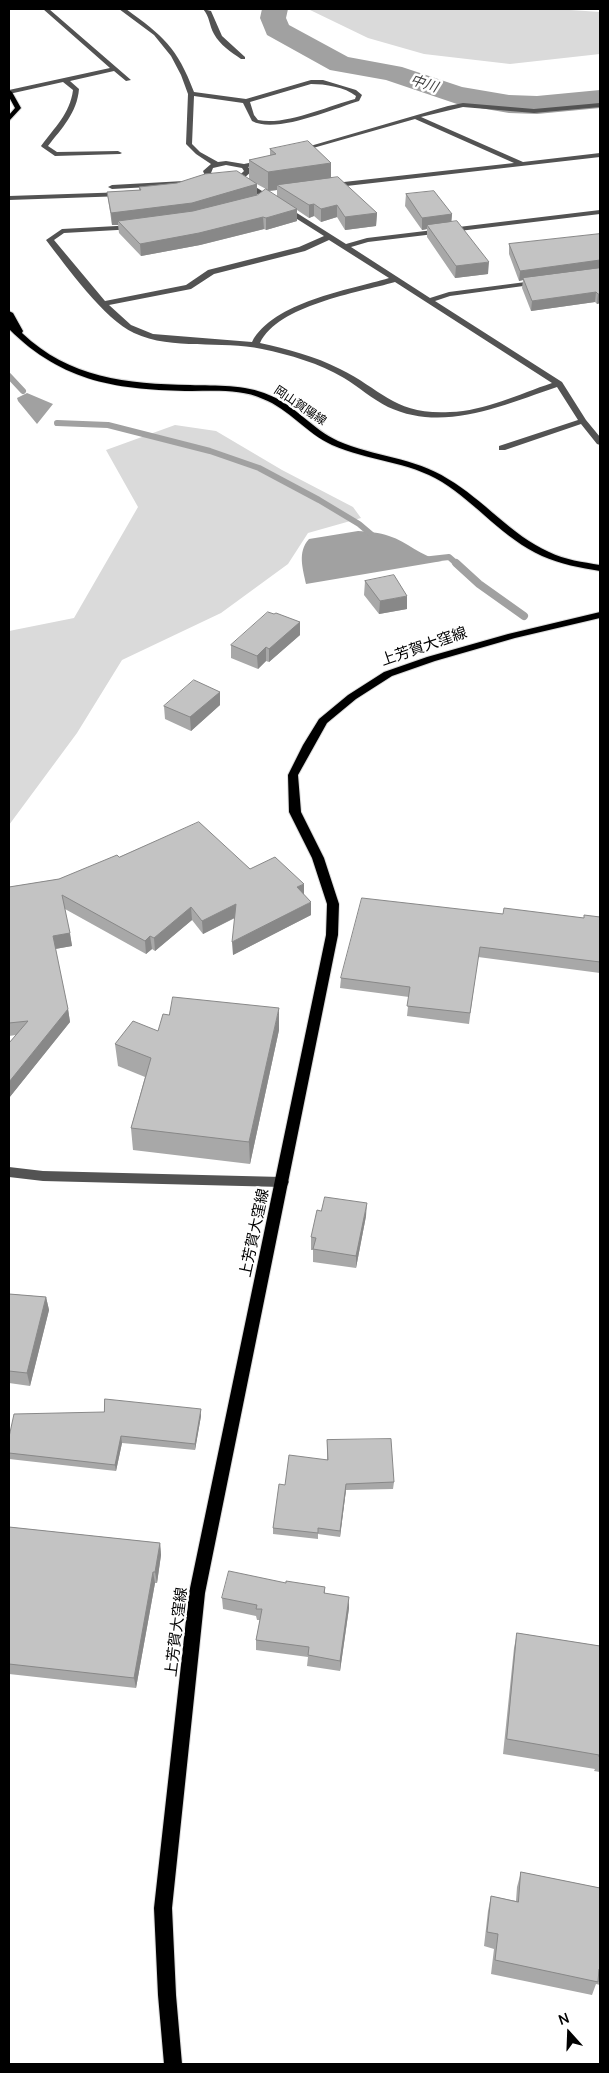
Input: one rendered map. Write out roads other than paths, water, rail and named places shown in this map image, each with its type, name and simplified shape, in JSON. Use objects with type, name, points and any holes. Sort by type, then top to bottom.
[{"type":"main road","points":[[9,92],[18,108],[9,119]]},
{"type":"main road","points":[[9,109],[12,100]]},
{"type":"main road","name":"岡山賀陽線","points":[[9,313],[22,338]]},
{"type":"main road","name":"岡山賀陽線","points":[[9,325],[47,358],[79,372],[119,383],[160,387],[222,389],[266,397],[311,430],[335,443],[372,456],[411,464],[433,473],[540,552],[568,562],[600,568]]},
{"type":"main road","name":"上芳賀大窪線","points":[[173,2064],[167,1995],[163,1908],[197,1593],[332,935],[333,904],[318,858],[295,812],[293,775],[323,721],[352,697],[388,674],[503,638],[600,614]]},
{"type":"street","points":[[46,9],[113,69],[128,80]]},
{"type":"street","points":[[122,9],[156,34],[174,55],[191,94],[189,144],[198,154],[216,164],[231,163],[244,166],[272,158]]},
{"type":"street","points":[[206,9],[213,18],[215,30],[219,38],[243,58]]},
{"type":"street","points":[[9,92],[113,69]]},
{"type":"street","points":[[65,80],[76,89],[73,111],[44,146],[55,154],[118,152]]},
{"type":"street","points":[[191,94],[246,101],[311,82],[333,84],[354,91],[360,96],[357,100],[274,124],[257,122],[252,118],[246,101]]},
{"type":"street","points":[[292,152],[463,105],[534,111],[600,105]]},
{"type":"street","points":[[415,117],[520,164]]},
{"type":"street","points":[[325,186],[600,155]]},
{"type":"street","points":[[210,176],[207,171],[216,164]]},
{"type":"street","points":[[202,178],[210,176],[220,179],[239,178],[247,174],[248,171],[244,166]]},
{"type":"street","points":[[239,178],[263,198],[346,246],[559,384],[583,421],[600,442]]},
{"type":"street","points":[[9,198],[148,192],[193,181]]},
{"type":"street","points":[[9,190],[184,183]]},
{"type":"street","points":[[263,198],[279,192]]},
{"type":"street","points":[[346,246],[367,240],[600,212]]},
{"type":"street","points":[[146,226],[110,230],[62,231],[50,240],[119,320],[137,332],[170,339],[255,345],[298,355],[332,368],[359,382],[386,402],[422,414],[452,415],[479,410],[559,384]]},
{"type":"street","points":[[105,303],[188,287],[211,272],[302,249],[329,236]]},
{"type":"street","points":[[255,345],[263,331],[277,319],[295,310],[396,279]]},
{"type":"street","points":[[430,300],[449,294],[543,282]]},
{"type":"street","points":[[502,448],[583,421]]},
{"type":"street","points":[[9,1172],[42,1176],[282,1182]]},
{"type":"waterway","name":"中川","points":[[275,9],[273,18],[277,29],[340,64],[392,73],[457,95],[509,104],[537,105],[600,99]]},
{"type":"waterway","points":[[9,376],[23,391]]},
{"type":"waterway","points":[[57,423],[108,425],[210,451],[259,468],[319,500],[359,524],[372,535]]},
{"type":"waterway","points":[[422,560],[449,557],[457,564]]},
{"type":"waterway","points":[[456,563],[479,584],[524,616]]}]
